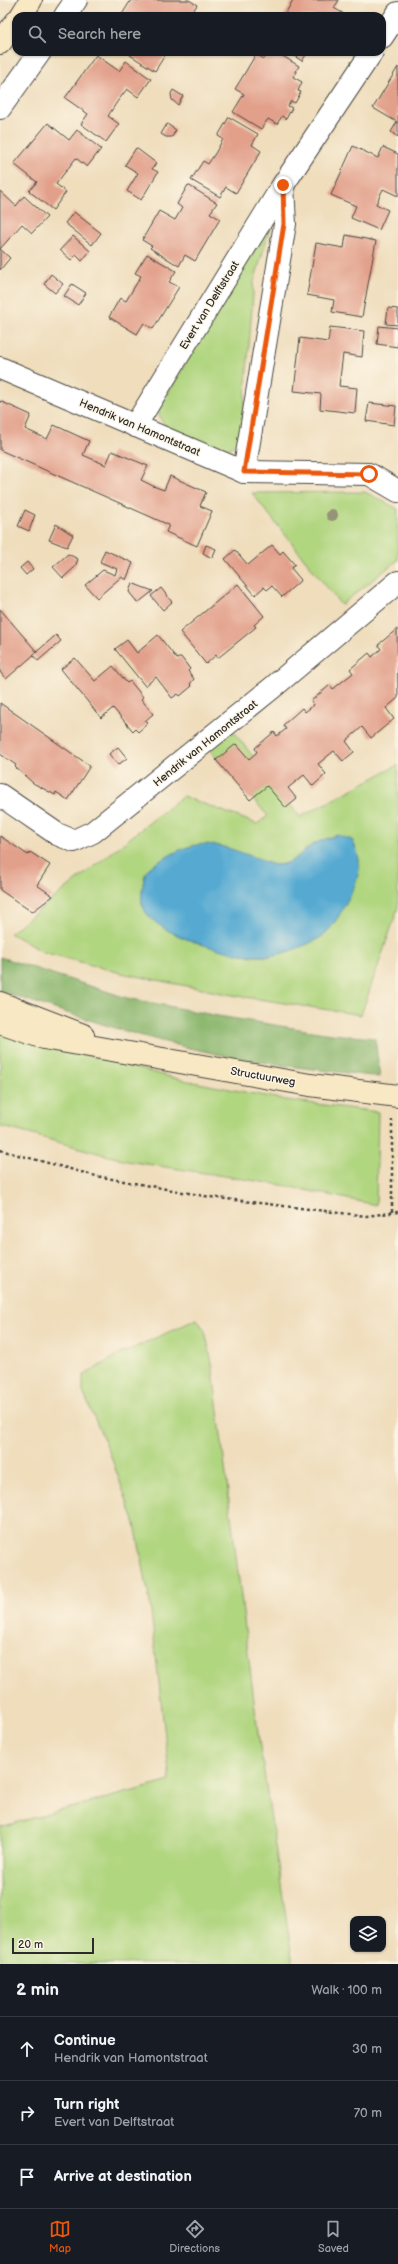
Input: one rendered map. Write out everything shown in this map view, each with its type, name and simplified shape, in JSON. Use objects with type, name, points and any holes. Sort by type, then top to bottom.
[{"type":"main road","points":[[24,12],[31,0]]},
{"type":"main road","points":[[0,43],[12,27]]},
{"type":"main road","name":"Structuurweg","points":[[0,1003],[130,1052]]},
{"type":"main road","name":"Structuurweg","points":[[0,1023],[44,1038],[310,1085],[395,1095]]},
{"type":"street","points":[[68,12],[76,0]]},
{"type":"street","points":[[386,31],[398,13]]},
{"type":"street","points":[[0,108],[37,56]]},
{"type":"street","name":"Evert van Delftstraat","points":[[135,426],[283,185],[369,56]]},
{"type":"street","points":[[244,472],[284,224],[283,185]]},
{"type":"street","name":"Hendrik van Hamontstraat","points":[[0,368],[244,472],[369,474],[398,491]]},
{"type":"street","name":"Hendrik van Hamontstraat","points":[[0,795],[57,834],[74,841],[93,832],[272,688],[398,582]]},
{"type":"path","points":[[392,1212],[395,1095]]},
{"type":"path","points":[[0,1150],[96,1176],[210,1197],[366,1216],[398,1212]]},
{"type":"green space","points":[[268,225],[270,228],[254,282],[242,435],[236,444],[226,449],[205,446],[181,436],[169,429],[163,423],[158,410]]},
{"type":"green space","points":[[365,492],[398,509],[398,560],[341,605],[252,493]]},
{"type":"green space","points":[[230,727],[300,817],[398,765],[398,908],[361,1015],[232,995],[121,973],[43,952],[10,933],[183,796],[257,824],[268,816],[207,747]],"holes":[[[216,845],[254,859],[276,865],[289,862],[298,857],[308,848],[324,935],[284,953],[270,956],[257,956],[241,954],[206,945],[172,931],[148,915]]]},
{"type":"green space","points":[[0,957],[127,998],[218,1016],[331,1034],[375,1038],[380,1077],[296,1067],[233,1057],[158,1040],[79,1017],[0,991]]},
{"type":"green space","points":[[0,1032],[178,1079],[286,1100],[378,1112],[376,1205],[282,1185],[127,1161],[0,1126]]},
{"type":"green space","points":[[197,1319],[205,1331],[212,1363],[258,1733],[293,1964],[0,1964],[0,1827],[170,1781],[150,1603],[135,1524],[109,1451],[83,1392],[83,1376],[116,1356]]},
{"type":"water","points":[[338,835],[352,840],[356,849],[359,871],[355,885],[342,910],[325,934],[298,948],[269,956],[256,956],[240,954],[204,945],[170,932],[157,924],[148,915],[143,906],[142,890],[148,869],[165,858],[187,847],[207,844],[216,845],[226,847],[275,865],[282,865],[294,859],[315,843]]},
{"type":"building","points":[[131,0],[189,0],[197,5],[193,12],[124,12]]},
{"type":"building","points":[[293,0],[339,0],[334,8],[341,12],[286,12]]},
{"type":"building","points":[[95,56],[119,71],[126,61],[151,79],[138,97],[127,89],[117,102],[108,116],[119,124],[106,142],[81,124],[88,114],[65,98]]},
{"type":"building","points":[[132,56],[164,56],[155,71]]},
{"type":"building","points":[[255,56],[259,56],[264,59],[266,56],[283,56],[299,66],[293,77],[302,82],[298,91],[301,92],[295,103],[291,101],[288,106],[292,108],[286,119],[282,116],[277,124],[268,119],[261,129],[233,112],[244,94],[235,89]]},
{"type":"building","points":[[294,56],[305,56],[302,61]]},
{"type":"building","points":[[398,67],[398,137],[391,132],[397,122],[373,108]]},
{"type":"building","points":[[173,90],[183,96],[178,105],[172,100],[171,94]]},
{"type":"building","points":[[229,117],[258,134],[252,145],[261,151],[236,193],[226,187],[220,197],[191,180],[203,161],[208,164],[216,152],[223,139],[218,136]]},
{"type":"building","points":[[48,123],[69,140],[77,130],[101,149],[87,167],[76,158],[56,184],[66,192],[53,210],[29,191],[37,182],[14,164]]},
{"type":"building","points":[[167,124],[176,130],[172,137],[166,137],[161,134]]},
{"type":"building","points":[[353,146],[378,158],[383,147],[398,154],[398,196],[383,189],[376,204],[388,210],[379,230],[351,218],[356,206],[331,195]]},
{"type":"building","points":[[136,148],[156,163],[152,169],[158,172],[141,200],[127,191],[138,173],[125,165]]},
{"type":"building","points":[[188,185],[217,203],[210,213],[220,219],[195,261],[185,255],[179,266],[150,248],[152,246],[142,240],[159,211],[175,220],[182,208],[177,204]]},
{"type":"building","points":[[0,191],[16,206],[24,196],[47,217],[32,233],[22,224],[0,249]]},
{"type":"building","points":[[74,212],[101,233],[92,245],[65,223]]},
{"type":"building","points":[[346,235],[376,241],[362,317],[332,312],[334,300],[307,295],[316,243],[344,248]]},
{"type":"building","points":[[73,236],[90,251],[82,261],[76,255],[71,260],[60,250]]},
{"type":"building","points":[[0,249],[10,258],[0,270]]},
{"type":"building","points":[[147,254],[176,271],[169,282],[179,287],[153,329],[144,323],[137,334],[109,317],[120,298],[126,301],[141,276],[135,273]]},
{"type":"building","points":[[51,274],[63,284],[55,293],[44,284]]},
{"type":"building","points":[[72,284],[86,293],[78,305],[64,296]]},
{"type":"building","points":[[388,308],[398,309],[398,325],[386,324]]},
{"type":"building","points":[[379,326],[398,328],[398,347],[377,344]]},
{"type":"building","points":[[330,327],[364,331],[362,357],[343,354],[339,386],[357,388],[355,413],[320,409],[321,394],[294,391],[300,338],[328,342]]},
{"type":"building","points":[[0,401],[31,415],[25,429],[47,439],[54,425],[89,441],[83,455],[106,465],[112,451],[148,466],[141,480],[153,486],[164,490],[170,476],[206,492],[200,506],[212,511],[197,546],[166,532],[169,525],[0,450]]},
{"type":"building","points":[[369,403],[396,406],[394,425],[366,421]]},
{"type":"building","points":[[25,510],[35,515],[29,531],[18,526]]},
{"type":"building","points":[[56,524],[73,535],[67,547],[49,540]]},
{"type":"building","points":[[206,545],[216,549],[212,558],[203,553]]},
{"type":"building","points":[[272,545],[280,554],[283,551],[295,565],[291,568],[301,580],[282,597],[272,586],[267,590],[264,587],[255,595],[225,559],[235,550],[248,565]]},
{"type":"building","points":[[105,550],[133,563],[126,580],[121,577],[97,598],[85,585],[103,570],[115,575],[117,569],[100,562]]},
{"type":"building","points":[[68,554],[78,559],[75,567],[63,578],[53,567]]},
{"type":"building","points":[[27,562],[33,569],[26,575],[20,568]]},
{"type":"building","points":[[132,583],[153,591],[138,603],[129,592]]},
{"type":"building","points":[[238,584],[264,616],[254,625],[256,627],[218,658],[216,655],[206,664],[180,632]]},
{"type":"building","points":[[161,588],[172,602],[163,610],[151,596]]},
{"type":"building","points":[[0,609],[37,652],[6,679],[0,672]]},
{"type":"building","points":[[397,629],[398,698],[386,708],[394,719],[371,738],[362,727],[346,741],[354,752],[343,761],[334,751],[318,764],[326,774],[313,786],[304,775],[288,788],[297,799],[286,808],[267,786],[250,800],[216,760],[236,744],[249,759],[257,752],[255,748],[274,732],[277,736],[286,729],[283,725],[302,708],[305,712],[314,705],[311,701],[330,685],[333,689],[353,673],[350,669],[369,653],[372,657],[381,649],[378,645]]},
{"type":"building","points":[[56,635],[61,641],[38,661],[33,655]]},
{"type":"building","points":[[158,635],[177,659],[181,657],[190,669],[188,671],[194,679],[190,684],[192,686],[180,696],[178,694],[172,698],[156,677],[145,686],[115,649],[127,640],[137,653]]},
{"type":"building","points":[[75,658],[95,681],[113,666],[127,683],[130,681],[143,697],[141,699],[153,714],[145,721],[148,723],[138,732],[135,729],[133,731],[113,708],[101,718],[61,669]]},
{"type":"building","points":[[0,703],[90,766],[68,800],[56,792],[55,795],[33,783],[15,767],[16,765],[0,754]]},
{"type":"building","points":[[118,747],[127,758],[118,765],[109,754]]},
{"type":"building","points":[[0,836],[28,855],[30,852],[50,865],[37,885],[53,896],[32,912],[0,890]]},
{"type":"route","points":[[283,185],[284,224],[244,472],[369,474]]}]
